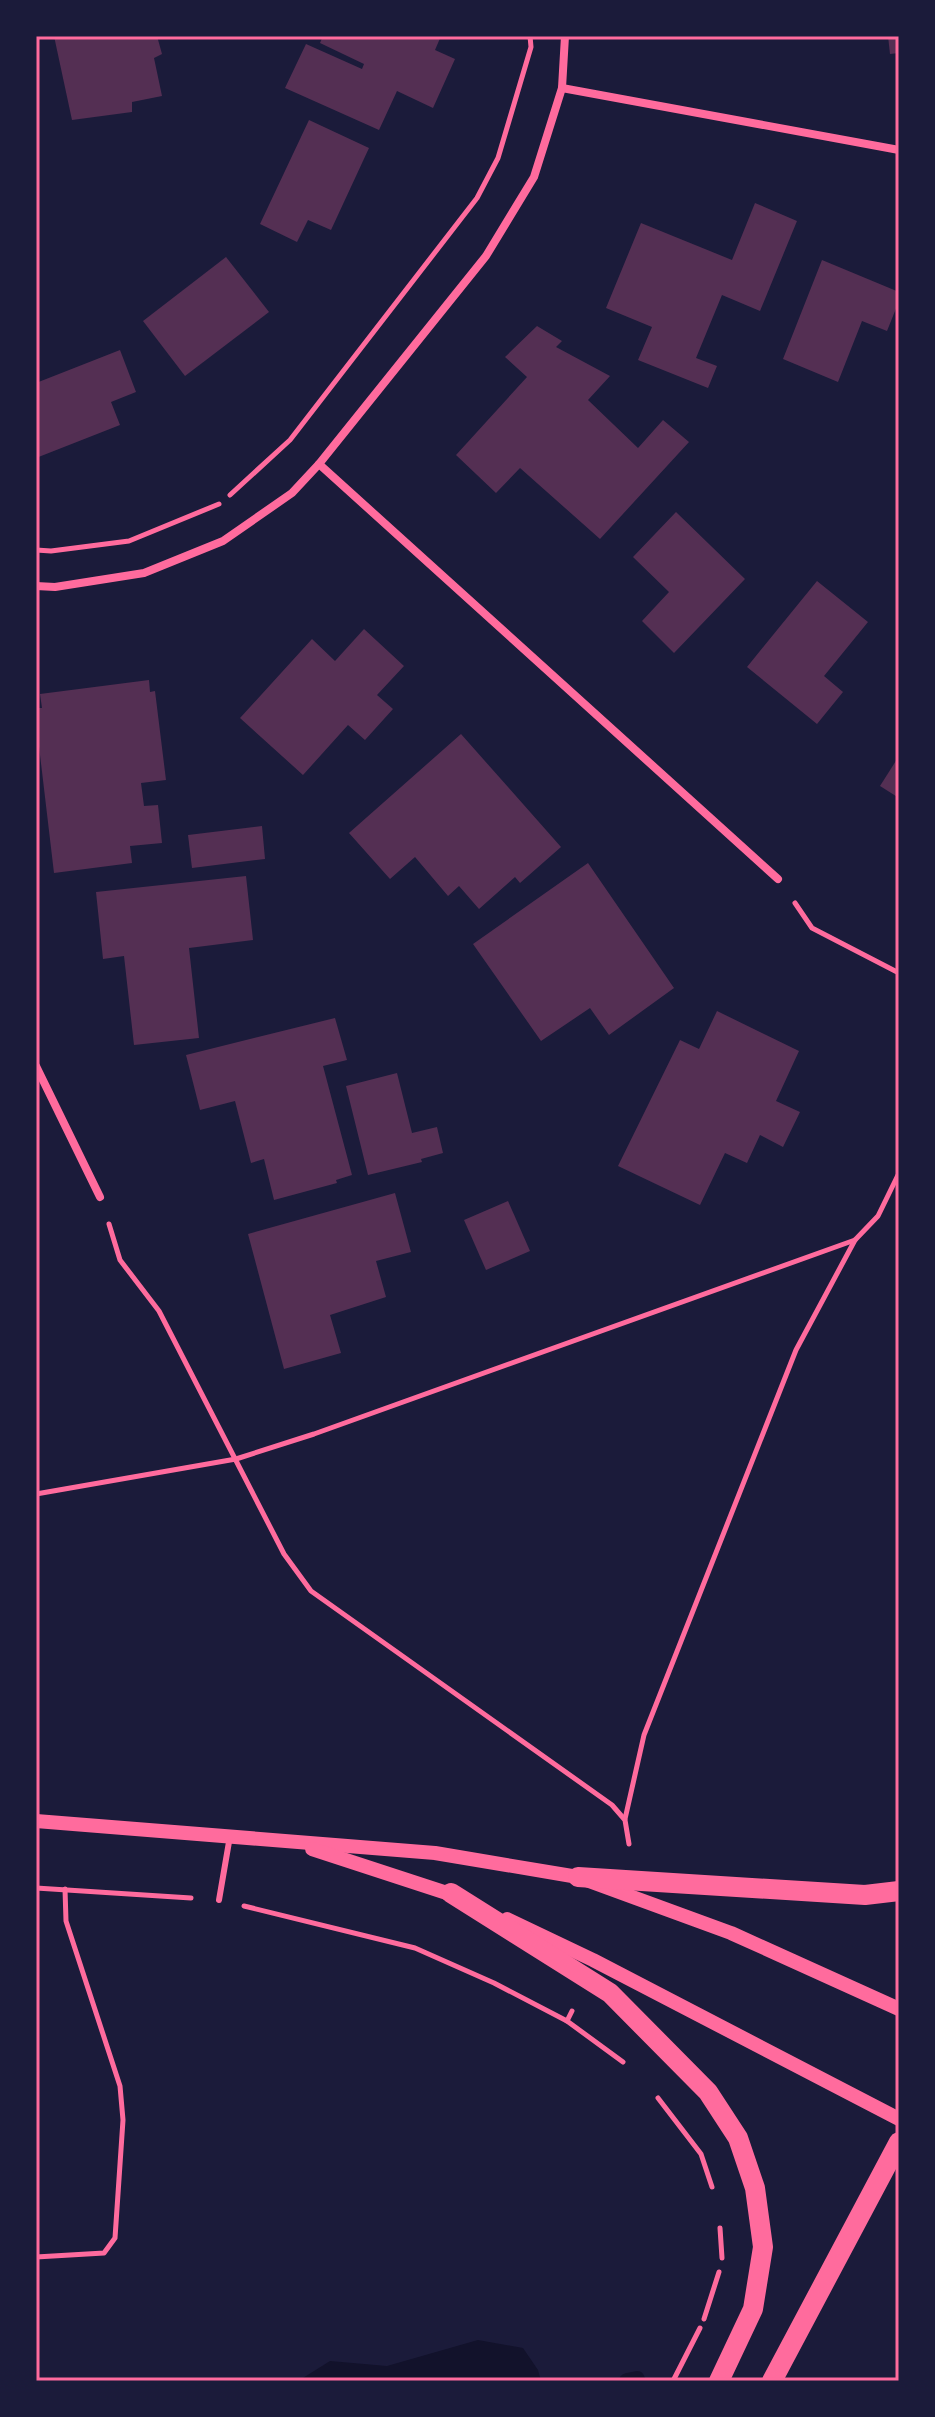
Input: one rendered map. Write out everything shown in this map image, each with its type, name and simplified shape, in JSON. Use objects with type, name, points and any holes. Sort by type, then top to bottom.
[{"type":"main road","points":[[578,1877],[865,1895],[899,1891]]},
{"type":"main road","points":[[451,1893],[610,1993],[708,2092],[738,2138],[755,2188],[763,2247],[753,2309],[719,2381]]},
{"type":"main road","points":[[772,2381],[899,2142]]},
{"type":"street","points":[[36,586],[55,587],[144,573],[223,541],[292,493],[319,464],[486,256],[534,177],[562,88],[565,36]]},
{"type":"street","points":[[562,88],[899,150]]},
{"type":"street","points":[[319,464],[778,879]]},
{"type":"street","points":[[36,1066],[100,1197]]},
{"type":"street","points":[[36,1821],[435,1853],[578,1877],[731,1933],[899,2009]]},
{"type":"street","points":[[287,1842],[451,1893],[593,1960],[899,2119]]},
{"type":"lane","points":[[219,1900],[230,1836]]},
{"type":"path","points":[[36,550],[51,551],[129,541],[223,502],[290,440],[477,198],[498,158],[531,47],[530,36]]},
{"type":"path","points":[[778,879],[812,928],[899,973]]},
{"type":"path","points":[[625,1880],[631,1850],[625,1820],[644,1735],[790,1364],[855,1240],[878,1216],[899,1173]]},
{"type":"path","points":[[100,1197],[120,1260],[159,1311],[284,1554],[311,1591],[612,1805],[625,1820]]},
{"type":"path","points":[[36,1494],[236,1459],[314,1434],[855,1240]]},
{"type":"path","points":[[36,1888],[219,1900],[415,1948],[494,1983],[567,2021],[629,2067]]},
{"type":"path","points":[[36,2257],[104,2253],[115,2238],[123,2120],[120,2086],[66,1921],[65,1889]]},
{"type":"path","points":[[650,2087],[701,2154],[714,2192]]},
{"type":"path","points":[[673,2381],[706,2316],[722,2260],[720,2218]]},
{"type":"shaded area","points":[[478,2340],[523,2348],[538,2370],[541,2381],[298,2381],[330,2361],[387,2366]]},
{"type":"building","points":[[54,36],[157,36],[162,54],[154,58],[162,96],[132,102],[132,112],[72,120]]},
{"type":"building","points":[[323,36],[441,36],[435,50],[455,59],[433,108],[397,91],[379,130],[285,88],[306,44],[362,69],[364,64],[320,43]]},
{"type":"building","points":[[888,36],[899,36],[899,53],[890,54]]},
{"type":"building","points":[[309,120],[369,148],[331,230],[308,220],[297,242],[260,224]]},
{"type":"building","points":[[755,203],[797,221],[760,311],[722,295],[696,358],[717,366],[708,388],[638,360],[652,327],[606,308],[641,223],[732,260]]},
{"type":"building","points":[[226,257],[269,312],[185,376],[143,321]]},
{"type":"building","points":[[822,260],[899,292],[899,301],[887,331],[862,321],[838,382],[783,359]]},
{"type":"building","points":[[537,326],[562,341],[556,347],[610,376],[588,400],[638,448],[663,420],[689,442],[600,539],[520,468],[496,493],[456,455],[527,377],[505,357]]},
{"type":"building","points":[[120,350],[136,392],[111,402],[120,425],[36,458],[36,383]]},
{"type":"building","points":[[676,512],[745,579],[674,653],[642,621],[669,592],[633,557]]},
{"type":"building","points":[[817,581],[868,622],[824,676],[843,692],[817,724],[747,667]]},
{"type":"building","points":[[364,629],[404,666],[377,695],[393,709],[365,740],[348,725],[303,775],[240,718],[312,639],[335,661]]},
{"type":"building","points":[[149,680],[150,692],[155,691],[166,780],[141,783],[144,806],[158,805],[162,843],[130,846],[132,863],[54,873],[36,721],[36,708],[42,708],[40,694]]},
{"type":"building","points":[[461,734],[561,847],[520,883],[515,877],[479,909],[459,886],[448,896],[415,857],[390,879],[349,833]]},
{"type":"building","points":[[899,756],[899,798],[880,786]]},
{"type":"building","points":[[262,826],[265,859],[192,868],[188,835]]},
{"type":"building","points":[[588,863],[674,988],[609,1035],[590,1008],[541,1041],[473,944]]},
{"type":"building","points":[[246,876],[253,940],[189,948],[199,1038],[134,1045],[124,956],[103,959],[96,892]]},
{"type":"building","points":[[717,1011],[799,1051],[776,1101],[800,1112],[783,1147],[760,1135],[747,1163],[725,1153],[700,1205],[618,1166],[680,1040],[699,1049]]},
{"type":"building","points":[[335,1018],[347,1060],[323,1066],[352,1175],[336,1180],[337,1183],[274,1200],[264,1159],[251,1163],[235,1101],[200,1110],[186,1055]]},
{"type":"building","points":[[397,1073],[412,1133],[437,1127],[443,1153],[421,1159],[422,1162],[368,1175],[346,1086]]},
{"type":"building","points":[[395,1193],[411,1252],[376,1261],[386,1297],[330,1315],[341,1353],[284,1369],[248,1234]]},
{"type":"building","points":[[508,1201],[530,1251],[486,1270],[464,1220]]},
{"type":"waterway","points":[[627,2381],[637,2379]]}]
